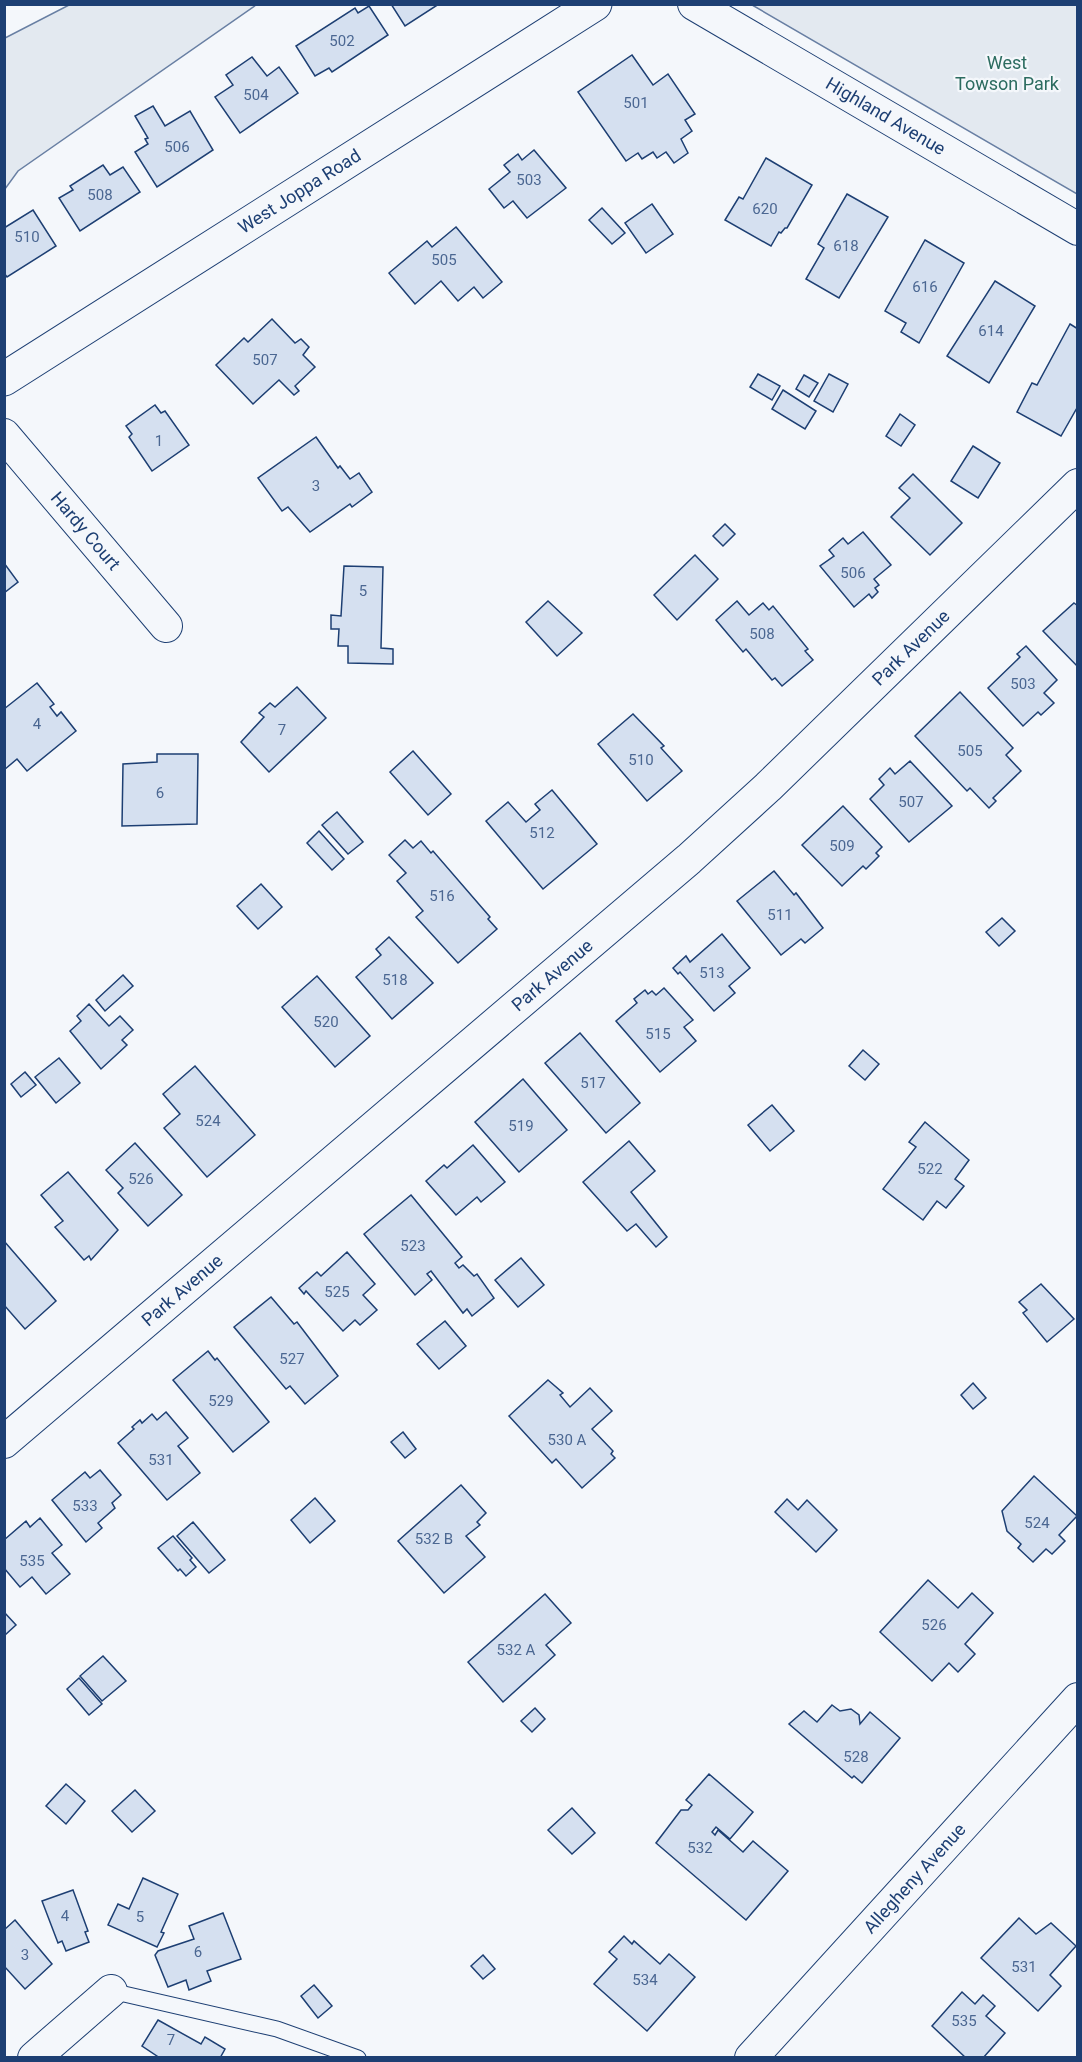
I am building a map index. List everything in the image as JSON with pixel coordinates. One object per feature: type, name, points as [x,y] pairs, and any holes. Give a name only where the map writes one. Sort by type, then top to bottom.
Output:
[{"type":"street","name":"West Joppa Road","points":[[4,379],[595,4]]},
{"type":"street","name":"Highland Avenue","points":[[694,4],[1077,230]]},
{"type":"street","name":"Hardy Court","points":[[4,435],[166,626]]},
{"type":"street","name":"Park Avenue","points":[[4,1442],[689,859],[1072,499]]},
{"type":"street","name":"Allegheny Avenue","points":[[751,2058],[1077,1699]]},
{"type":"street","points":[[34,2058],[111,1991]]},
{"type":"lane","points":[[111,1991],[277,2029],[358,2058]]},
{"type":"green space","points":[[69,5],[256,5],[18,171],[5,189],[5,38]]},
{"type":"green space","name":"West Towson Park","points":[[752,5],[1077,5],[1077,194]]},
{"type":"building","points":[[391,4],[439,4],[405,26]]},
{"type":"building","points":[[369,6],[388,35],[332,72],[329,68],[315,76],[296,46],[355,8],[358,13]]},
{"type":"building","points":[[632,55],[653,85],[668,74],[695,114],[685,120],[692,131],[681,139],[688,153],[674,163],[666,152],[657,158],[653,152],[642,159],[638,153],[626,161],[578,92]]},
{"type":"building","points":[[252,57],[267,76],[279,67],[298,93],[240,133],[215,97],[233,85],[226,75]]},
{"type":"building","points":[[153,106],[165,126],[190,111],[213,150],[157,187],[135,152],[148,144],[145,139],[148,138],[135,116]]},
{"type":"building","points":[[534,150],[566,188],[527,218],[513,201],[504,208],[489,189],[510,172],[504,165],[518,154],[522,160]]},
{"type":"building","points":[[766,158],[812,185],[787,228],[779,232],[771,246],[725,220],[739,197],[743,199]]},
{"type":"building","points":[[103,165],[110,175],[123,167],[140,192],[80,231],[59,198],[73,190],[70,186]]},
{"type":"building","points":[[847,194],[888,217],[839,298],[806,279],[824,248],[818,244]]},
{"type":"building","points":[[652,204],[673,234],[646,253],[625,223]]},
{"type":"building","points":[[602,208],[625,233],[612,244],[589,220]]},
{"type":"building","points":[[33,210],[56,246],[7,277],[4,273],[4,228]]},
{"type":"building","points":[[456,227],[502,282],[483,298],[474,287],[458,301],[441,281],[415,304],[389,273],[427,241],[432,247]]},
{"type":"building","points":[[925,240],[964,263],[919,343],[901,332],[906,323],[885,311]]},
{"type":"building","points":[[995,281],[1035,306],[989,383],[947,356]]},
{"type":"building","points":[[272,319],[295,343],[301,339],[309,347],[303,355],[315,367],[295,386],[299,391],[294,395],[279,380],[253,404],[216,365],[244,338],[248,342]]},
{"type":"building","points":[[1070,324],[1078,329],[1078,406],[1061,436],[1017,412],[1032,383],[1037,385]]},
{"type":"building","points":[[758,374],[780,386],[772,400],[750,387]]},
{"type":"building","points":[[829,374],[848,384],[833,412],[814,401]]},
{"type":"building","points":[[804,375],[818,383],[809,397],[796,389]]},
{"type":"building","points":[[783,390],[816,411],[805,429],[772,409]]},
{"type":"building","points":[[155,405],[161,413],[165,411],[189,445],[152,471],[129,437],[132,434],[126,426]]},
{"type":"building","points":[[900,414],[915,425],[901,446],[886,436]]},
{"type":"building","points":[[316,437],[338,468],[340,466],[350,479],[359,473],[372,492],[352,507],[350,504],[310,532],[288,507],[282,511],[258,478]]},
{"type":"building","points":[[973,446],[1000,463],[978,498],[951,481]]},
{"type":"building","points":[[913,474],[962,523],[930,555],[891,517],[910,498],[899,488]]},
{"type":"building","points":[[725,524],[735,534],[723,546],[713,536]]},
{"type":"building","points":[[863,532],[891,565],[874,579],[879,585],[875,588],[878,592],[872,598],[869,594],[854,607],[820,566],[834,556],[829,550],[843,538],[848,544]]},
{"type":"building","points":[[695,555],[718,579],[677,620],[654,595]]},
{"type":"building","points":[[4,563],[18,582],[4,593]]},
{"type":"building","points":[[344,566],[383,567],[381,648],[393,649],[393,664],[348,663],[348,646],[338,646],[339,629],[331,629],[331,615],[341,616]]},
{"type":"building","points":[[548,601],[582,633],[557,656],[526,622]]},
{"type":"building","points":[[737,601],[749,615],[763,603],[769,610],[773,606],[808,649],[805,651],[813,660],[782,686],[775,678],[772,680],[746,649],[743,652],[716,620]]},
{"type":"building","points":[[1074,603],[1078,606],[1078,667],[1043,631]]},
{"type":"building","points":[[1026,646],[1057,680],[1044,693],[1054,703],[1041,715],[1038,712],[1023,726],[988,688],[1020,657],[1017,654]]},
{"type":"building","points":[[37,683],[54,704],[50,707],[57,716],[61,712],[76,731],[27,771],[17,759],[4,770],[4,709]]},
{"type":"building","points":[[297,687],[326,718],[269,772],[241,742],[264,717],[259,713],[270,703],[275,707]]},
{"type":"building","points":[[960,692],[1013,748],[1006,755],[1021,771],[993,798],[996,801],[989,808],[970,788],[967,791],[915,736]]},
{"type":"building","points":[[633,714],[664,746],[661,748],[682,771],[647,801],[598,744]]},
{"type":"building","points":[[413,751],[451,794],[428,815],[390,772]]},
{"type":"building","points":[[157,754],[198,754],[197,824],[122,826],[123,764],[157,762]]},
{"type":"building","points":[[910,761],[952,806],[909,842],[870,799],[884,785],[879,779],[890,768],[895,774]]},
{"type":"building","points":[[552,790],[597,844],[543,889],[486,821],[508,802],[526,822],[540,810],[535,804]]},
{"type":"building","points":[[843,806],[882,847],[876,853],[879,856],[866,869],[863,866],[842,886],[802,845]]},
{"type":"building","points":[[337,812],[363,842],[348,854],[322,825]]},
{"type":"building","points":[[319,831],[344,859],[332,870],[307,843]]},
{"type":"building","points":[[405,840],[413,848],[421,841],[431,853],[433,851],[490,917],[488,919],[497,929],[458,963],[416,917],[423,911],[397,881],[406,873],[389,855]]},
{"type":"building","points":[[774,871],[794,895],[796,893],[823,928],[805,943],[801,939],[781,955],[737,901]]},
{"type":"building","points":[[261,884],[282,907],[258,929],[237,906]]},
{"type":"building","points":[[1002,918],[1015,931],[999,946],[986,932]]},
{"type":"building","points":[[722,934],[750,968],[729,986],[735,993],[714,1011],[680,972],[678,974],[673,968],[686,956],[690,962]]},
{"type":"building","points":[[389,937],[433,983],[392,1019],[356,977],[381,955],[376,949]]},
{"type":"building","points":[[123,975],[133,986],[105,1011],[96,1000]]},
{"type":"building","points":[[317,976],[370,1036],[335,1067],[282,1007]]},
{"type":"building","points":[[664,988],[693,1020],[684,1027],[696,1041],[660,1072],[616,1021],[637,1003],[634,999],[645,990],[648,994],[652,991],[656,995]]},
{"type":"building","points":[[89,1004],[109,1026],[120,1016],[133,1030],[122,1040],[127,1045],[101,1069],[70,1031],[81,1021],[77,1016]]},
{"type":"building","points":[[580,1033],[640,1103],[606,1133],[545,1063]]},
{"type":"building","points":[[863,1050],[879,1064],[865,1080],[849,1066]]},
{"type":"building","points":[[59,1058],[80,1083],[56,1103],[35,1077]]},
{"type":"building","points":[[195,1066],[255,1135],[207,1177],[164,1128],[180,1114],[163,1094]]},
{"type":"building","points":[[25,1072],[36,1085],[21,1097],[11,1084]]},
{"type":"building","points":[[523,1079],[567,1130],[519,1172],[475,1122]]},
{"type":"building","points":[[772,1105],[794,1131],[770,1151],[748,1125]]},
{"type":"building","points":[[925,1122],[969,1160],[955,1179],[964,1186],[946,1208],[937,1201],[923,1220],[883,1189],[916,1147],[909,1142]]},
{"type":"building","points":[[629,1141],[655,1171],[631,1192],[667,1237],[656,1247],[636,1224],[627,1231],[583,1182]]},
{"type":"building","points":[[135,1143],[182,1195],[148,1226],[118,1193],[123,1188],[106,1170]]},
{"type":"building","points":[[473,1145],[505,1182],[481,1202],[477,1197],[456,1215],[426,1181],[444,1165],[447,1168]]},
{"type":"building","points":[[68,1172],[118,1230],[91,1260],[89,1256],[84,1260],[55,1227],[63,1221],[41,1195]]},
{"type":"building","points":[[411,1195],[462,1257],[455,1263],[459,1268],[463,1265],[474,1276],[477,1274],[494,1298],[472,1316],[467,1309],[463,1313],[431,1271],[427,1274],[432,1280],[415,1295],[364,1234]]},
{"type":"building","points":[[4,1241],[56,1301],[25,1329],[4,1305]]},
{"type":"building","points":[[347,1252],[375,1284],[363,1295],[377,1310],[360,1325],[355,1320],[343,1331],[306,1291],[304,1294],[299,1288],[317,1272],[321,1276]]},
{"type":"building","points":[[521,1258],[544,1285],[518,1307],[495,1280]]},
{"type":"building","points":[[1041,1284],[1074,1319],[1047,1342],[1023,1313],[1027,1310],[1019,1302]]},
{"type":"building","points":[[271,1297],[294,1324],[297,1322],[338,1376],[305,1404],[290,1386],[286,1389],[234,1327]]},
{"type":"building","points":[[445,1321],[466,1346],[439,1369],[417,1344]]},
{"type":"building","points":[[208,1351],[215,1360],[217,1358],[269,1422],[233,1452],[173,1380]]},
{"type":"building","points":[[548,1380],[563,1393],[560,1395],[570,1407],[590,1388],[612,1411],[592,1429],[613,1451],[611,1454],[615,1458],[582,1488],[556,1459],[552,1463],[509,1416]]},
{"type":"building","points":[[973,1383],[986,1398],[973,1409],[961,1395]]},
{"type":"building","points":[[166,1412],[188,1438],[178,1446],[200,1473],[167,1500],[118,1443],[134,1429],[132,1427],[140,1420],[142,1423],[152,1414],[157,1420]]},
{"type":"building","points":[[403,1432],[416,1449],[405,1458],[391,1442]]},
{"type":"building","points":[[100,1470],[121,1495],[112,1503],[115,1508],[98,1523],[102,1528],[86,1542],[52,1500],[85,1472],[90,1478]]},
{"type":"building","points":[[1034,1476],[1077,1516],[1059,1535],[1065,1541],[1052,1554],[1046,1549],[1033,1562],[1018,1548],[1021,1544],[1007,1531],[1002,1511]]},
{"type":"building","points":[[461,1485],[486,1513],[477,1522],[480,1525],[466,1536],[485,1557],[444,1593],[398,1541]]},
{"type":"building","points":[[315,1498],[335,1521],[310,1543],[291,1520]]},
{"type":"building","points":[[787,1499],[798,1510],[807,1500],[837,1530],[816,1552],[775,1512]]},
{"type":"building","points":[[40,1518],[62,1545],[52,1553],[70,1574],[46,1594],[32,1577],[20,1587],[4,1568],[4,1540],[26,1521],[30,1527]]},
{"type":"building","points":[[193,1522],[225,1560],[209,1573],[177,1536]]},
{"type":"building","points":[[173,1536],[192,1558],[190,1560],[196,1567],[186,1576],[180,1569],[178,1571],[158,1548]]},
{"type":"building","points":[[928,1580],[958,1608],[972,1593],[993,1613],[965,1644],[975,1654],[958,1672],[949,1663],[932,1681],[880,1632]]},
{"type":"building","points":[[545,1594],[571,1623],[546,1645],[555,1655],[503,1702],[468,1662]]},
{"type":"building","points":[[4,1612],[16,1625],[5,1635],[4,1635]]},
{"type":"building","points":[[103,1656],[126,1681],[102,1701],[80,1676]]},
{"type":"building","points":[[79,1678],[102,1704],[89,1715],[67,1689]]},
{"type":"building","points":[[832,1705],[840,1711],[851,1709],[859,1715],[860,1724],[870,1712],[900,1738],[862,1783],[854,1776],[852,1778],[789,1724],[804,1711],[817,1722]]},
{"type":"building","points":[[535,1708],[545,1719],[532,1732],[521,1721]]},
{"type":"building","points":[[709,1774],[753,1812],[730,1839],[716,1827],[712,1832],[715,1835],[718,1830],[743,1852],[753,1841],[788,1871],[746,1920],[656,1843],[681,1810],[688,1810],[692,1805],[686,1800]]},
{"type":"building","points":[[66,1784],[85,1801],[66,1824],[46,1806]]},
{"type":"building","points":[[135,1790],[155,1811],[132,1832],[112,1811]]},
{"type":"building","points":[[572,1808],[595,1833],[572,1854],[548,1830]]},
{"type":"building","points":[[143,1878],[178,1894],[161,1932],[164,1933],[157,1947],[108,1925],[118,1904],[129,1909]]},
{"type":"building","points":[[73,1890],[88,1931],[85,1932],[89,1942],[66,1951],[62,1941],[58,1943],[42,1901]]},
{"type":"building","points":[[223,1913],[241,1959],[207,1971],[211,1981],[189,1990],[186,1980],[168,1987],[155,1955],[158,1951],[194,1939],[189,1926]]},
{"type":"building","points":[[1019,1918],[1036,1934],[1051,1923],[1076,1946],[1050,1975],[1061,1986],[1038,2011],[981,1958]]},
{"type":"building","points":[[15,1920],[52,1964],[25,1989],[4,1966],[4,1930]]},
{"type":"building","points":[[624,1936],[632,1944],[634,1941],[660,1964],[669,1954],[695,1977],[647,2031],[594,1984],[617,1959],[609,1952]]},
{"type":"building","points":[[483,1955],[495,1969],[483,1979],[471,1966]]},
{"type":"building","points":[[314,1985],[332,2006],[318,2018],[301,1996]]},
{"type":"building","points":[[962,1992],[975,2004],[983,1995],[995,2006],[986,2016],[1005,2033],[983,2058],[966,2058],[932,2026]]},
{"type":"building","points":[[158,2020],[201,2044],[205,2037],[225,2049],[220,2058],[160,2058],[142,2046]]}]
